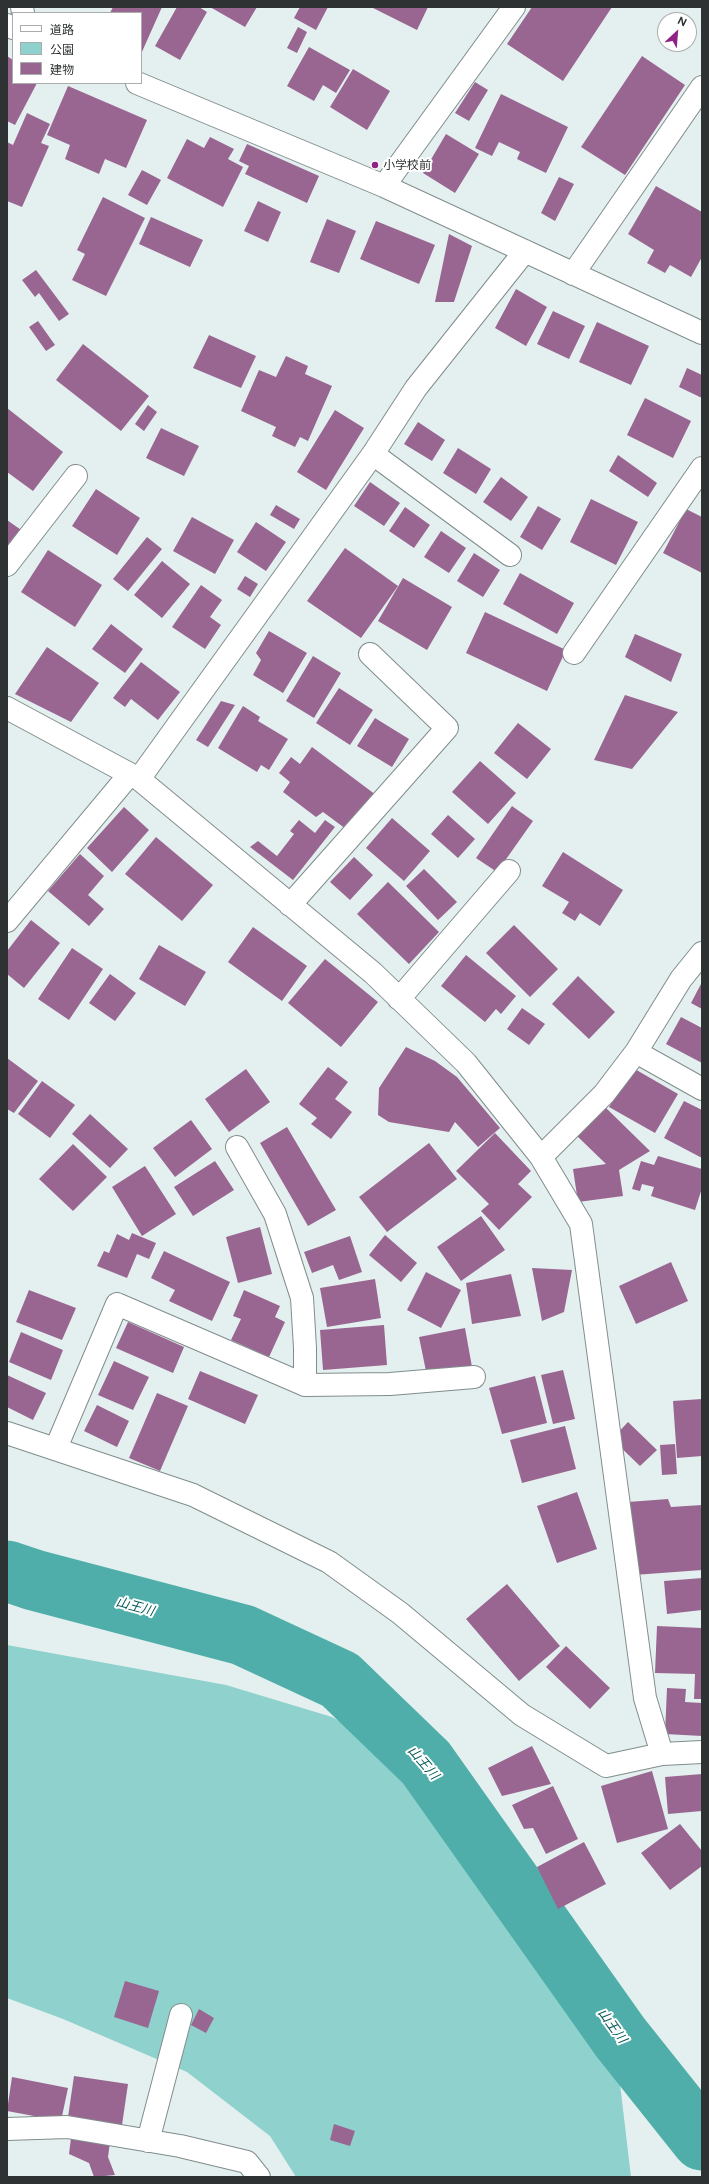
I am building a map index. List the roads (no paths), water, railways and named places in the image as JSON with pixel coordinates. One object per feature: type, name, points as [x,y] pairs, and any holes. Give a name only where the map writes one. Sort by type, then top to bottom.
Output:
[{"type":"street","points":[[384,186],[514,7]]},
{"type":"street","points":[[139,84],[384,186],[702,333]]},
{"type":"street","points":[[574,274],[702,87]]},
{"type":"street","points":[[7,921],[134,777],[373,454],[416,388],[525,251]]},
{"type":"street","points":[[373,454],[510,555]]},
{"type":"street","points":[[574,653],[702,468]]},
{"type":"street","points":[[7,565],[76,476]]},
{"type":"street","points":[[290,904],[447,728],[370,654]]},
{"type":"street","points":[[7,708],[134,777],[290,904],[372,973],[466,1063],[541,1156],[581,1224],[646,1698],[662,1754]]},
{"type":"street","points":[[399,998],[509,871]]},
{"type":"street","points":[[541,1156],[604,1094],[636,1052],[681,979],[702,953]]},
{"type":"street","points":[[636,1052],[702,1089]]},
{"type":"street","points":[[237,1147],[275,1214],[302,1298],[305,1348],[305,1385]]},
{"type":"street","points":[[56,1448],[117,1304],[305,1385],[390,1384],[474,1377]]},
{"type":"street","points":[[7,1433],[56,1448],[193,1495],[329,1562],[400,1613],[522,1715],[606,1766],[662,1754],[702,1752]]},
{"type":"street","points":[[148,2141],[181,2014]]},
{"type":"street","points":[[7,2129],[67,2127],[148,2141],[247,2162],[259,2177]]},
{"type":"waterway","name":"山王川","points":[[7,1571],[34,1580],[243,1635],[340,1680],[426,1763],[620,2037],[702,2140]]},
{"type":"place","name":"小学校前","points":[[375,165]]}]
